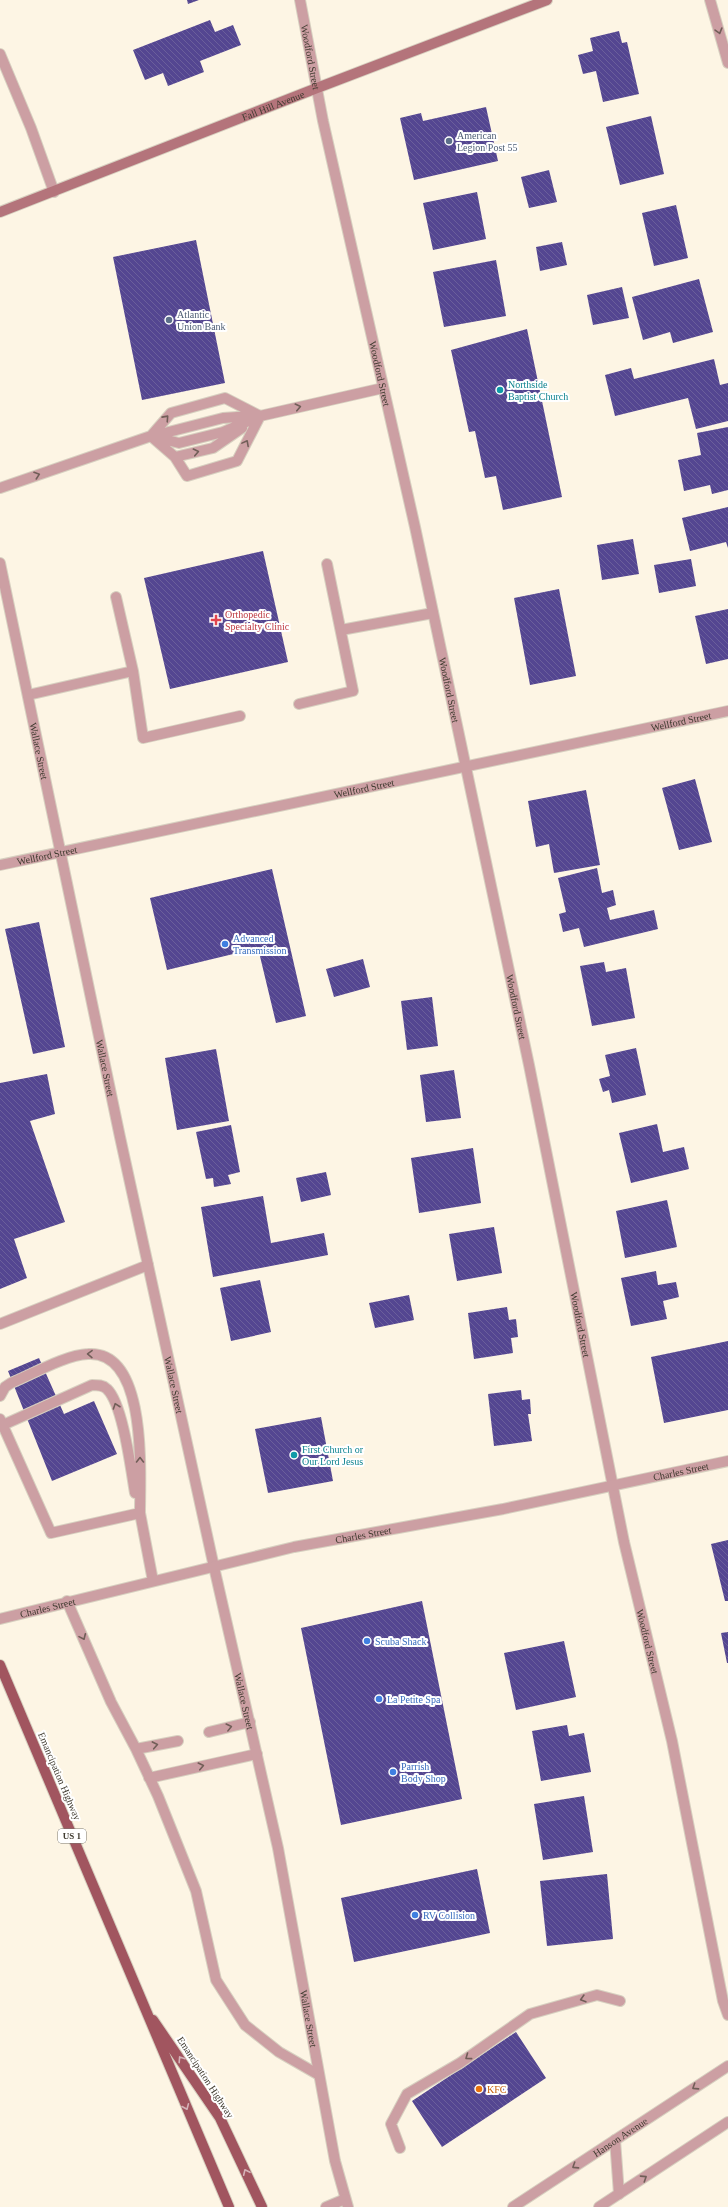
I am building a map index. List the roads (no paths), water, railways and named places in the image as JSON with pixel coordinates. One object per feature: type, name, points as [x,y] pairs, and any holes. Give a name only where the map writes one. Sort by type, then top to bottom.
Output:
[{"type":"main road","name":"Fall Hill Avenue","points":[[0,212],[547,0]]},
{"type":"main road","name":"Emancipation Highway","points":[[0,1665],[143,2007],[229,2207]]},
{"type":"main road","name":"Emancipation Highway","points":[[143,2007],[176,2051],[220,2118],[262,2207]]},
{"type":"street","name":"Woodford Street","points":[[300,0],[317,88],[433,613],[529,1065],[624,1542],[672,1741],[722,1994],[728,2015]]},
{"type":"street","points":[[710,0],[728,63]]},
{"type":"street","points":[[0,54],[31,128],[54,192]]},
{"type":"street","points":[[0,488],[151,436],[223,418],[260,416],[383,388]]},
{"type":"street","points":[[151,436],[171,413],[224,398],[260,416]]},
{"type":"street","points":[[174,456],[213,448],[260,416]]},
{"type":"street","points":[[151,436],[174,456],[187,476],[237,461],[260,416]]},
{"type":"street","name":"Wallace Street","points":[[0,563],[148,1266],[214,1567],[278,1848],[335,2161],[346,2203]]},
{"type":"street","points":[[299,704],[353,690],[327,564]]},
{"type":"street","points":[[116,597],[133,671],[143,738],[240,716]]},
{"type":"street","points":[[341,630],[433,613]]},
{"type":"street","points":[[28,695],[133,671]]},
{"type":"street","name":"Wellford Street","points":[[0,865],[465,768],[728,711]]},
{"type":"street","points":[[0,1324],[148,1266]]},
{"type":"street","points":[[0,1396],[5,1387],[11,1383],[80,1355],[98,1355],[115,1362],[128,1382],[140,1442],[140,1513]]},
{"type":"street","points":[[140,1513],[51,1533],[1,1422],[92,1385],[104,1387],[111,1394],[118,1408],[140,1513],[153,1581]]},
{"type":"street","name":"Charles Street","points":[[0,1619],[67,1601],[294,1547],[502,1509],[728,1461]]},
{"type":"street","points":[[67,1601],[111,1702],[136,1749],[149,1778],[196,1891],[216,1980],[245,2025],[280,2052],[319,2075]]},
{"type":"street","points":[[209,1732],[250,1722]]},
{"type":"street","points":[[136,1749],[178,1741]]},
{"type":"street","points":[[149,1778],[257,1754]]},
{"type":"street","points":[[400,2148],[391,2124],[407,2094],[460,2063],[530,2014],[597,1995],[620,2001]]},
{"type":"street","name":"Hanson Avenue","points":[[513,2207],[728,2066]]},
{"type":"street","points":[[599,2207],[728,2122]]},
{"type":"street","points":[[615,2140],[619,2194]]},
{"type":"street","points":[[326,2207],[346,2203]]},
{"type":"place","name":"American Legion Post 55","points":[[449,141]]},
{"type":"place","name":"Atlantic Union Bank","points":[[169,320]]},
{"type":"place","name":"Northside Baptist Church","points":[[500,390]]},
{"type":"place","name":"Orthopedic Specialty Clinic","points":[[216,620]]},
{"type":"place","name":"Advanced Transmission","points":[[225,944]]},
{"type":"place","name":"First Church or Our Lord Jesus","points":[[294,1455]]},
{"type":"place","name":"Scuba Shack","points":[[367,1641]]},
{"type":"place","name":"La Petite Spa","points":[[379,1699]]},
{"type":"place","name":"Parrish Body Shop","points":[[393,1772]]},
{"type":"place","name":"RV Collision","points":[[415,1915]]},
{"type":"place","name":"KFC","points":[[479,2089]]}]
